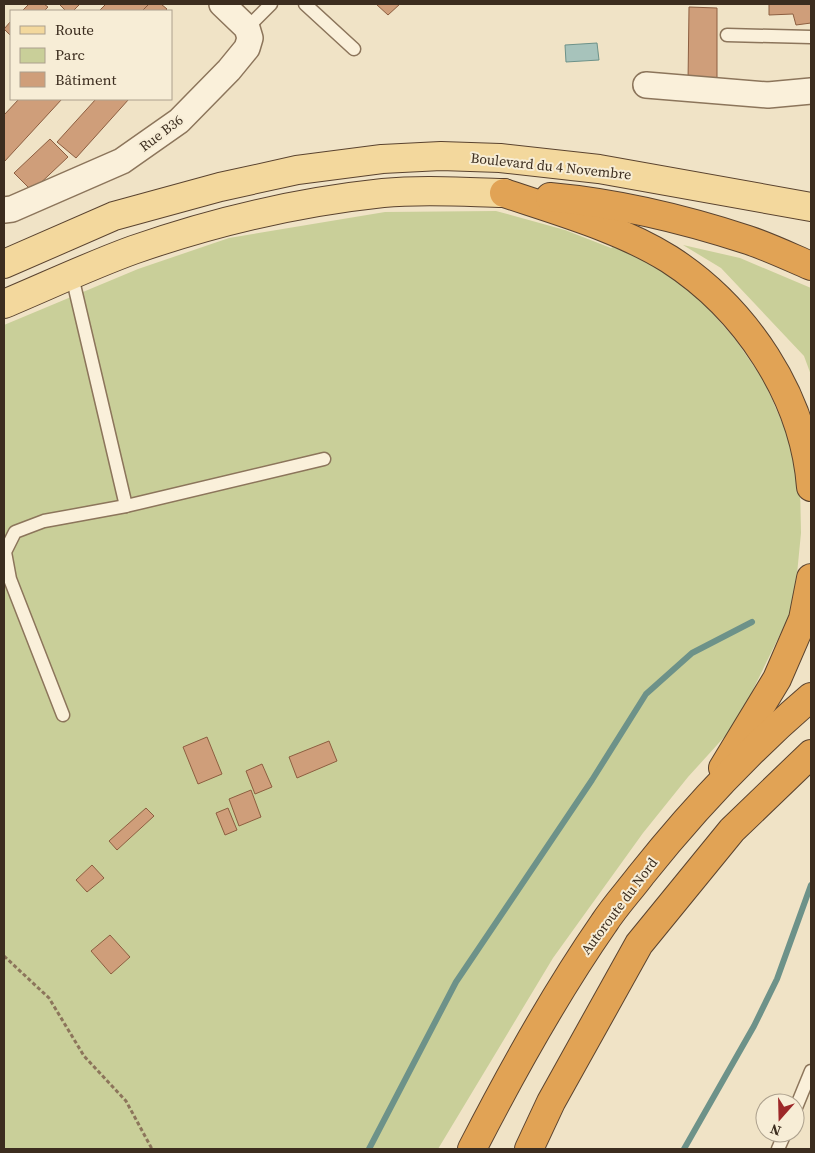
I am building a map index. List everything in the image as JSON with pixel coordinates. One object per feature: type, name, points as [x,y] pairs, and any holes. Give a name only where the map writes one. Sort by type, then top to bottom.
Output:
[{"type":"highway","points":[[504,193],[594,201],[676,220],[748,240],[811,266]]},
{"type":"highway","points":[[504,193],[575,216],[620,234],[668,258],[700,280],[728,308],[755,341],[782,384],[802,432],[811,487]]},
{"type":"highway","points":[[708,795],[740,738],[777,679],[803,619],[811,578]]},
{"type":"highway","name":"Autoroute du Nord","points":[[472,1149],[510,1075],[558,992],[594,937],[651,863],[708,795],[811,697]]},
{"type":"highway","points":[[530,1149],[551,1102],[639,944],[732,830],[811,754]]},
{"type":"main road","name":"Boulevard du 4 Novembre","points":[[4,264],[114,216],[143,208],[220,187],[297,170],[382,160],[441,156],[500,158],[599,170],[811,206]]},
{"type":"main road","points":[[4,304],[133,250],[228,222],[304,204],[385,193],[504,193]]},
{"type":"street","points":[[222,4],[247,28]]},
{"type":"street","name":"Rue B36","points":[[4,210],[12,209],[122,161],[179,121],[229,70],[247,48],[250,38],[247,28]]},
{"type":"street","points":[[646,86],[768,95],[811,91]]},
{"type":"lane","points":[[247,28],[271,4]]},
{"type":"lane","points":[[305,4],[354,49]]},
{"type":"lane","points":[[727,35],[811,38]]},
{"type":"lane","points":[[72,276],[126,506]]},
{"type":"lane","points":[[63,715],[10,579],[5,552],[15,532],[44,521],[126,506],[324,459]]},
{"type":"lane","points":[[802,1093],[811,1071]]},
{"type":"path","points":[[4,956],[50,998],[84,1056],[126,1101],[152,1149]]},
{"type":"green space","points":[[496,211],[565,230],[611,248],[618,244],[665,272],[699,298],[735,339],[764,381],[788,436],[800,485],[801,533],[797,574],[789,616],[746,704],[727,734],[688,777],[643,833],[553,958],[438,1149],[4,1149],[4,325],[138,269],[229,238],[385,212]]},
{"type":"green space","points":[[683,245],[740,258],[811,288],[811,375],[804,356],[721,268]]},
{"type":"water","points":[[597,43],[599,60],[566,62],[565,45]]},
{"type":"building","points":[[29,4],[44,4],[48,7],[45,10],[23,10]]},
{"type":"building","points":[[59,4],[80,4],[74,10],[65,10]]},
{"type":"building","points":[[106,4],[149,4],[143,10],[100,10]]},
{"type":"building","points":[[149,4],[161,4],[167,9],[166,10],[143,10]]},
{"type":"building","points":[[376,4],[400,4],[388,15]]},
{"type":"building","points":[[769,4],[811,4],[811,23],[796,25],[793,14],[769,15]]},
{"type":"building","points":[[689,7],[717,8],[717,80],[688,82]]},
{"type":"building","points":[[10,22],[10,35],[4,29]]},
{"type":"building","points":[[18,100],[61,100],[4,162],[4,115]]},
{"type":"building","points":[[95,100],[128,100],[76,158],[57,142]]},
{"type":"building","points":[[50,139],[68,157],[32,191],[14,173]]},
{"type":"building","points":[[207,737],[222,774],[198,784],[183,747]]},
{"type":"building","points":[[329,741],[337,761],[297,778],[289,757]]},
{"type":"building","points":[[262,764],[272,787],[255,794],[246,771]]},
{"type":"building","points":[[251,790],[261,817],[239,826],[229,799]]},
{"type":"building","points":[[146,808],[154,816],[117,850],[109,841]]},
{"type":"building","points":[[228,808],[237,830],[225,835],[216,813]]},
{"type":"building","points":[[92,865],[104,878],[87,892],[76,880]]},
{"type":"building","points":[[110,935],[130,957],[111,974],[91,951]]},
{"type":"waterway","points":[[369,1149],[456,982],[592,780],[646,694],[692,653],[752,622]]},
{"type":"waterway","points":[[684,1149],[754,1026],[777,979],[811,885]]}]
